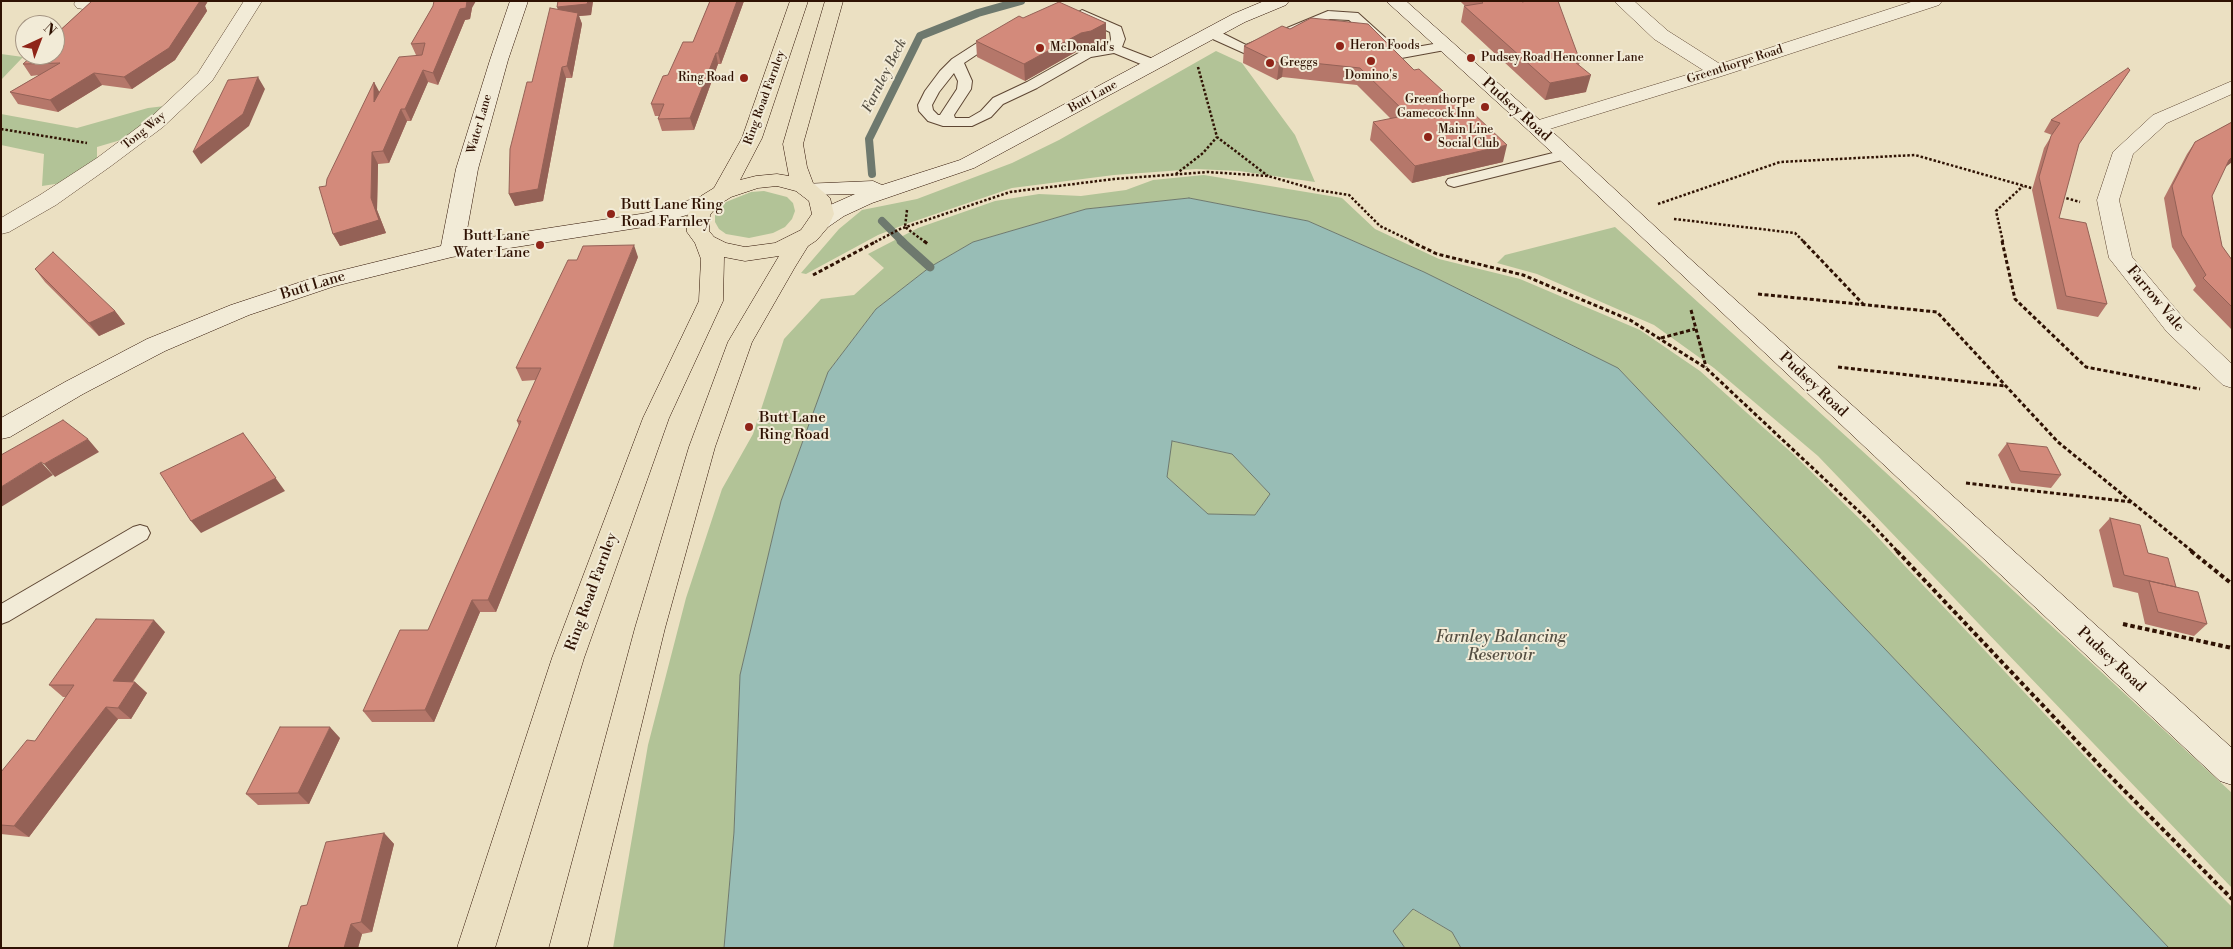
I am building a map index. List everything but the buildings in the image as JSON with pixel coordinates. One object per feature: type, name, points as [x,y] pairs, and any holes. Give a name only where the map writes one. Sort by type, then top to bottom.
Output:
[{"type":"highway","name":"Ring Road Farnley","points":[[476,948],[568,658],[656,418],[710,301],[713,259],[702,237],[697,221],[699,214],[716,196],[752,138],[799,1]]},
{"type":"highway","points":[[806,188],[796,167],[793,144],[834,1]]},
{"type":"highway","points":[[568,948],[571,928],[650,628],[702,447],[740,342],[810,231],[823,214],[819,198],[806,188],[777,180],[756,182],[716,196]]},
{"type":"highway","points":[[702,237],[719,249],[745,254],[779,249],[810,231]]},
{"type":"street","name":"Tong Way","points":[[1,227],[48,200],[156,123],[205,77],[253,1]]},
{"type":"street","name":"Water Lane","points":[[452,250],[467,169],[499,60],[519,1]]},
{"type":"street","name":"Pudsey Road","points":[[1394,1],[1536,127],[1787,362],[2232,770]]},
{"type":"street","points":[[1623,1],[1661,35],[1718,71]]},
{"type":"street","name":"Greenthorpe Road","points":[[1536,127],[1718,71],[1933,1]]},
{"type":"street","name":"Butt Lane","points":[[810,231],[836,211],[864,198],[967,164],[1191,43],[1273,2]]},
{"type":"street","name":"Farrow Vale","points":[[2232,87],[2160,119],[2124,152],[2108,200],[2121,258],[2176,326],[2232,379]]},
{"type":"street","name":"Butt Lane","points":[[806,188],[849,189],[902,185]]},
{"type":"street","name":"Butt Lane","points":[[1,430],[74,388],[156,345],[240,310],[327,281],[452,250],[650,219],[716,196]]},
{"type":"street","name":"Butt Lane","points":[[650,219],[702,237]]},
{"type":"lane","points":[[1068,11],[1074,11],[1116,30],[1116,44]]},
{"type":"lane","points":[[1211,33],[1246,50],[1328,15],[1352,16],[1396,55],[1445,46]]},
{"type":"lane","points":[[1009,29],[957,62],[932,91],[925,105],[926,111],[933,118],[948,123],[960,124],[980,119],[998,101],[1040,81],[1088,54],[1116,44],[1153,64]]},
{"type":"lane","points":[[948,123],[947,115],[964,89],[966,81],[960,72],[957,62]]},
{"type":"lane","points":[[1454,182],[1565,155]]},
{"type":"lane","points":[[1,616],[140,533]]},
{"type":"path","points":[[1191,43],[1217,137],[1268,176]]},
{"type":"path","points":[[1,129],[122,149]]},
{"type":"path","points":[[1176,174],[1203,153],[1217,137]]},
{"type":"path","points":[[1629,214],[1780,162],[1915,155],[2040,190]]},
{"type":"path","points":[[812,275],[900,229],[1010,192],[1114,179],[1208,172],[1268,176],[1318,190],[1349,195],[1380,226],[1437,254],[1523,276],[1630,320],[1706,368],[1866,518],[2101,767],[2232,899]]},
{"type":"path","points":[[902,185],[908,214],[905,227]]},
{"type":"path","points":[[2023,186],[1996,210],[2015,299],[2086,367],[2202,389]]},
{"type":"path","points":[[2058,196],[2110,210]]},
{"type":"path","points":[[1629,214],[1795,233],[1864,305]]},
{"type":"path","points":[[905,227],[929,245]]},
{"type":"path","points":[[1680,262],[1706,368]]},
{"type":"path","points":[[1708,289],[1936,312],[2058,442],[2232,584]]},
{"type":"path","points":[[1661,338],[1695,329]]},
{"type":"path","points":[[1787,362],[2005,386]]},
{"type":"path","points":[[1913,477],[2131,502]]},
{"type":"path","points":[[2115,622],[2232,648]]},
{"type":"green space","points":[[1216,51],[1242,63],[1295,135],[1315,182],[1239,171],[1196,169],[1114,175],[1012,188],[878,235],[806,274],[801,273],[839,229],[862,210],[917,199],[1012,163],[1059,140]]},
{"type":"green space","points":[[1,54],[15,56],[15,65],[1,80]]},
{"type":"green space","points":[[165,106],[131,137],[97,147],[97,163],[68,182],[42,186],[44,154],[1,145],[1,114],[77,128],[148,108]]},
{"type":"green space","points":[[1204,175],[1342,198],[1375,229],[1439,259],[1520,279],[1640,330],[1700,371],[1793,454],[1869,528],[2128,802],[2232,907],[2232,948],[2169,948],[1618,368],[1424,272],[1308,221],[1189,198],[1086,209],[973,242],[930,267],[876,309],[828,372],[781,501],[740,675],[734,832],[724,948],[613,948],[648,745],[686,598],[722,489],[753,434],[784,339],[821,299],[854,295],[884,268],[868,254],[918,228],[995,201],[1039,194],[1081,196],[1126,190],[1153,180]]},
{"type":"green space","points":[[764,191],[787,197],[793,203],[795,211],[792,219],[785,227],[773,233],[749,238],[726,234],[719,229],[715,222],[715,215],[726,202],[751,192]]},
{"type":"green space","points":[[1615,227],[1870,458],[2232,793],[2232,888],[1818,456],[1714,368],[1654,325],[1537,274],[1497,263],[1505,255]]},
{"type":"green space","points":[[1171,441],[1232,454],[1270,494],[1255,515],[1208,514],[1167,477]]},
{"type":"green space","points":[[1412,909],[1452,932],[1461,948],[1405,948],[1393,931]]},
{"type":"water","name":"Farnley Balancing Reservoir","points":[[1189,198],[1308,221],[1424,272],[1618,368],[2169,948],[1461,948],[1452,932],[1413,909],[1393,931],[1405,948],[724,948],[734,832],[740,675],[781,501],[828,372],[876,309],[930,267],[973,242],[1086,209]],"holes":[[[1172,441],[1232,454],[1270,494],[1255,515],[1208,514],[1167,477]]]},
{"type":"waterway","name":"Farnley Beck","points":[[872,174],[869,139],[920,36],[978,13],[1021,1]]},
{"type":"waterway","name":"Farnley Beck","points":[[882,221],[903,242]]},
{"type":"waterway","name":"Farnley Beck","points":[[901,241],[930,267]]},
{"type":"place","name":"Heron Foods","points":[[1340,46]]},
{"type":"place","name":"McDonald's","points":[[1040,48]]},
{"type":"place","name":"Pudsey Road Henconner Lane","points":[[1471,58]]},
{"type":"place","name":"Domino's","points":[[1371,61]]},
{"type":"place","name":"Greggs","points":[[1270,63]]},
{"type":"place","name":"Ring Road","points":[[744,78]]},
{"type":"place","name":"Greenthorpe Gamecock Inn","points":[[1485,107]]},
{"type":"place","name":"Main Line Social Club","points":[[1428,137]]},
{"type":"place","name":"Butt Lane Ring Road Farnley","points":[[611,214]]},
{"type":"place","name":"Butt Lane Water Lane","points":[[540,245]]},
{"type":"place","name":"Butt Lane Ring Road","points":[[749,427]]}]
